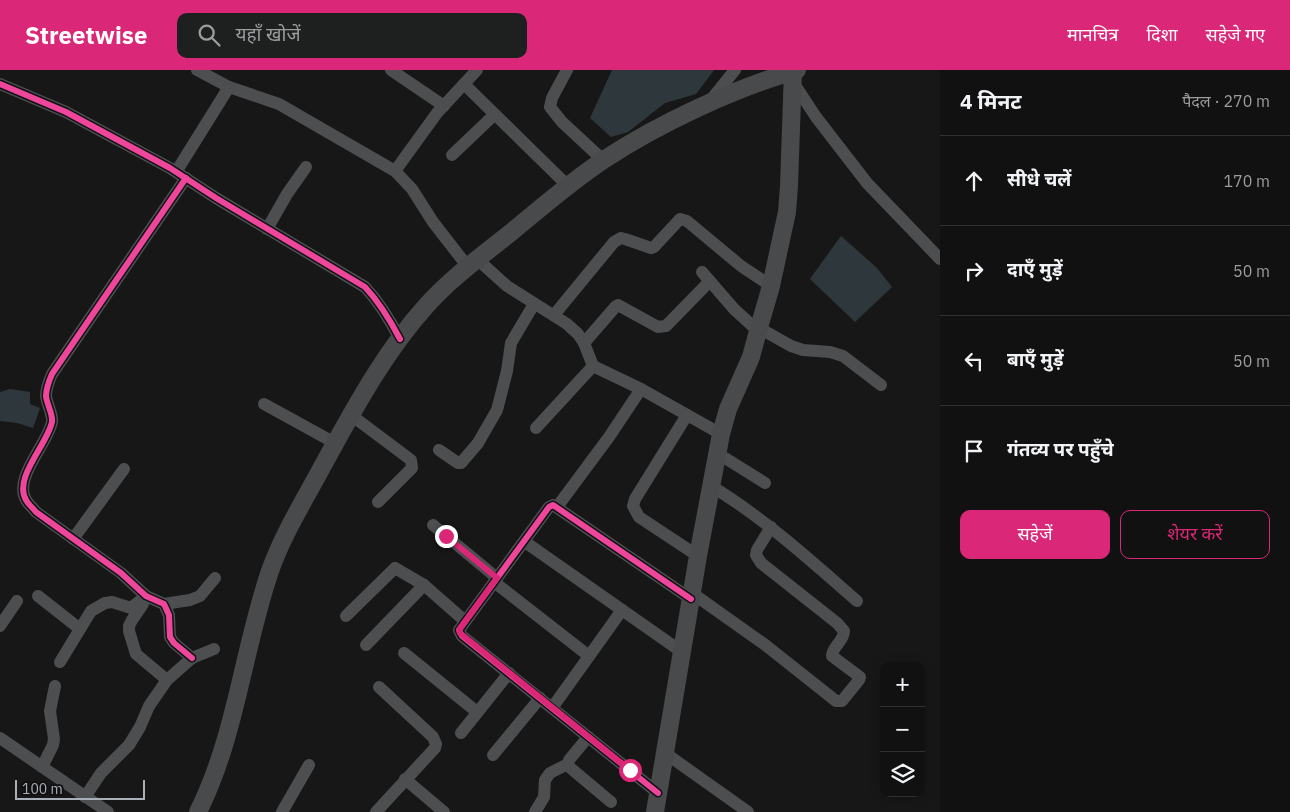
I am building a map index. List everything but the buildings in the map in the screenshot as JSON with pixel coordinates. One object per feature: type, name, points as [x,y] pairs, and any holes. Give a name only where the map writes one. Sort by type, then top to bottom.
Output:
[{"type":"highway","points":[[198,812],[208,793],[227,731],[271,570],[291,525],[335,443],[384,360],[400,339],[431,301],[473,263],[603,160],[639,138],[707,105],[772,78],[794,74],[787,212],[771,286],[751,357],[728,409],[721,434],[698,556],[655,812]]},
{"type":"street","points":[[197,70],[229,87],[279,104],[396,171],[412,189],[433,222],[473,263],[534,304],[554,315],[578,334],[584,343],[593,366],[641,389],[721,434]]},
{"type":"street","points":[[391,70],[444,106]]},
{"type":"street","points":[[396,171],[432,119],[477,70]]},
{"type":"street","points":[[567,70],[552,98],[550,107],[562,122],[603,160]]},
{"type":"street","points":[[707,105],[735,70]]},
{"type":"street","points":[[794,74],[816,117],[867,183],[940,259]]},
{"type":"street","points":[[0,84],[66,112],[181,175],[365,287],[389,318],[400,339]]},
{"type":"street","points":[[464,84],[568,186]]},
{"type":"street","points":[[216,578],[200,596],[181,602],[164,604],[147,597],[121,573],[36,512],[25,500],[23,487],[27,471],[49,431],[52,419],[46,396],[47,385],[52,374],[181,175],[229,87]]},
{"type":"street","points":[[452,155],[494,115]]},
{"type":"street","points":[[267,229],[287,194],[306,167]]},
{"type":"street","points":[[554,315],[614,242],[621,238],[651,248],[654,247],[680,219],[687,221],[742,266],[771,286]]},
{"type":"street","points":[[584,343],[616,306],[658,327],[666,326],[706,277],[734,309],[759,330],[803,350],[830,352],[843,356],[882,385]]},
{"type":"street","points":[[439,450],[461,463],[478,443],[497,410],[507,371],[511,343],[534,304]]},
{"type":"street","points":[[536,428],[593,366]]},
{"type":"street","points":[[558,507],[609,438],[641,389]]},
{"type":"street","points":[[264,404],[335,443]]},
{"type":"street","points":[[351,415],[412,463],[412,468],[378,502]]},
{"type":"street","points":[[687,415],[635,499],[633,506],[639,517],[698,556]]},
{"type":"street","points":[[717,453],[765,482]]},
{"type":"street","points":[[74,538],[124,469]]},
{"type":"street","points":[[711,486],[738,502],[771,527],[857,601]]},
{"type":"street","points":[[658,793],[462,636],[459,630],[553,505],[764,644],[836,701],[842,701],[859,680],[860,676],[832,656],[832,652],[844,635],[844,631],[837,623],[761,563],[756,556],[757,550],[771,527]]},
{"type":"street","points":[[433,526],[589,656]]},
{"type":"street","points":[[525,542],[682,652]]},
{"type":"street","points":[[346,616],[395,568],[424,585],[465,621]]},
{"type":"street","points":[[366,645],[424,585]]},
{"type":"street","points":[[38,596],[80,629]]},
{"type":"street","points":[[60,662],[91,611],[97,606],[112,602],[131,608],[147,597]]},
{"type":"street","points":[[147,597],[132,620],[129,631],[136,654],[167,680]]},
{"type":"street","points":[[0,626],[17,601]]},
{"type":"street","points":[[164,604],[169,615],[170,637],[174,643],[192,658]]},
{"type":"street","points":[[552,708],[622,610]]},
{"type":"street","points":[[85,796],[101,773],[129,745],[140,727],[149,706],[167,680],[192,658],[214,649]]},
{"type":"street","points":[[404,653],[477,712]]},
{"type":"street","points":[[460,733],[509,673]]},
{"type":"street","points":[[42,767],[54,739],[50,711],[55,686]]},
{"type":"street","points":[[376,812],[435,748],[436,741],[379,687]]},
{"type":"street","points":[[493,755],[540,698]]},
{"type":"street","points":[[536,812],[544,797],[543,783],[550,773],[568,764],[588,737]]},
{"type":"street","points":[[0,738],[108,812]]},
{"type":"street","points":[[665,753],[748,812]]},
{"type":"street","points":[[568,764],[572,770],[611,802]]},
{"type":"street","points":[[282,812],[309,765]]},
{"type":"street","points":[[405,779],[444,812]]},
{"type":"shaded area","points":[[612,70],[714,70],[696,94],[665,103],[628,132],[611,137],[590,118]]},
{"type":"shaded area","points":[[841,236],[877,268],[892,287],[855,322],[810,279]]},
{"type":"shaded area","points":[[10,389],[30,392],[30,404],[40,408],[33,428],[17,423],[0,421],[0,392]]},
{"type":"cycle path","points":[[0,84],[66,112],[170,168],[216,198],[365,287],[384,312],[400,339]]},
{"type":"cycle path","points":[[186,178],[52,374],[46,396],[52,422],[27,472],[23,491],[27,502],[36,512],[121,573],[146,596],[164,604],[169,615],[170,637],[174,643],[192,658]]},
{"type":"cycle path","points":[[658,793],[462,636],[459,630],[549,507],[553,505],[691,599]]},
{"type":"route","points":[[446,536],[497,578],[459,630],[462,636],[630,770]]}]
